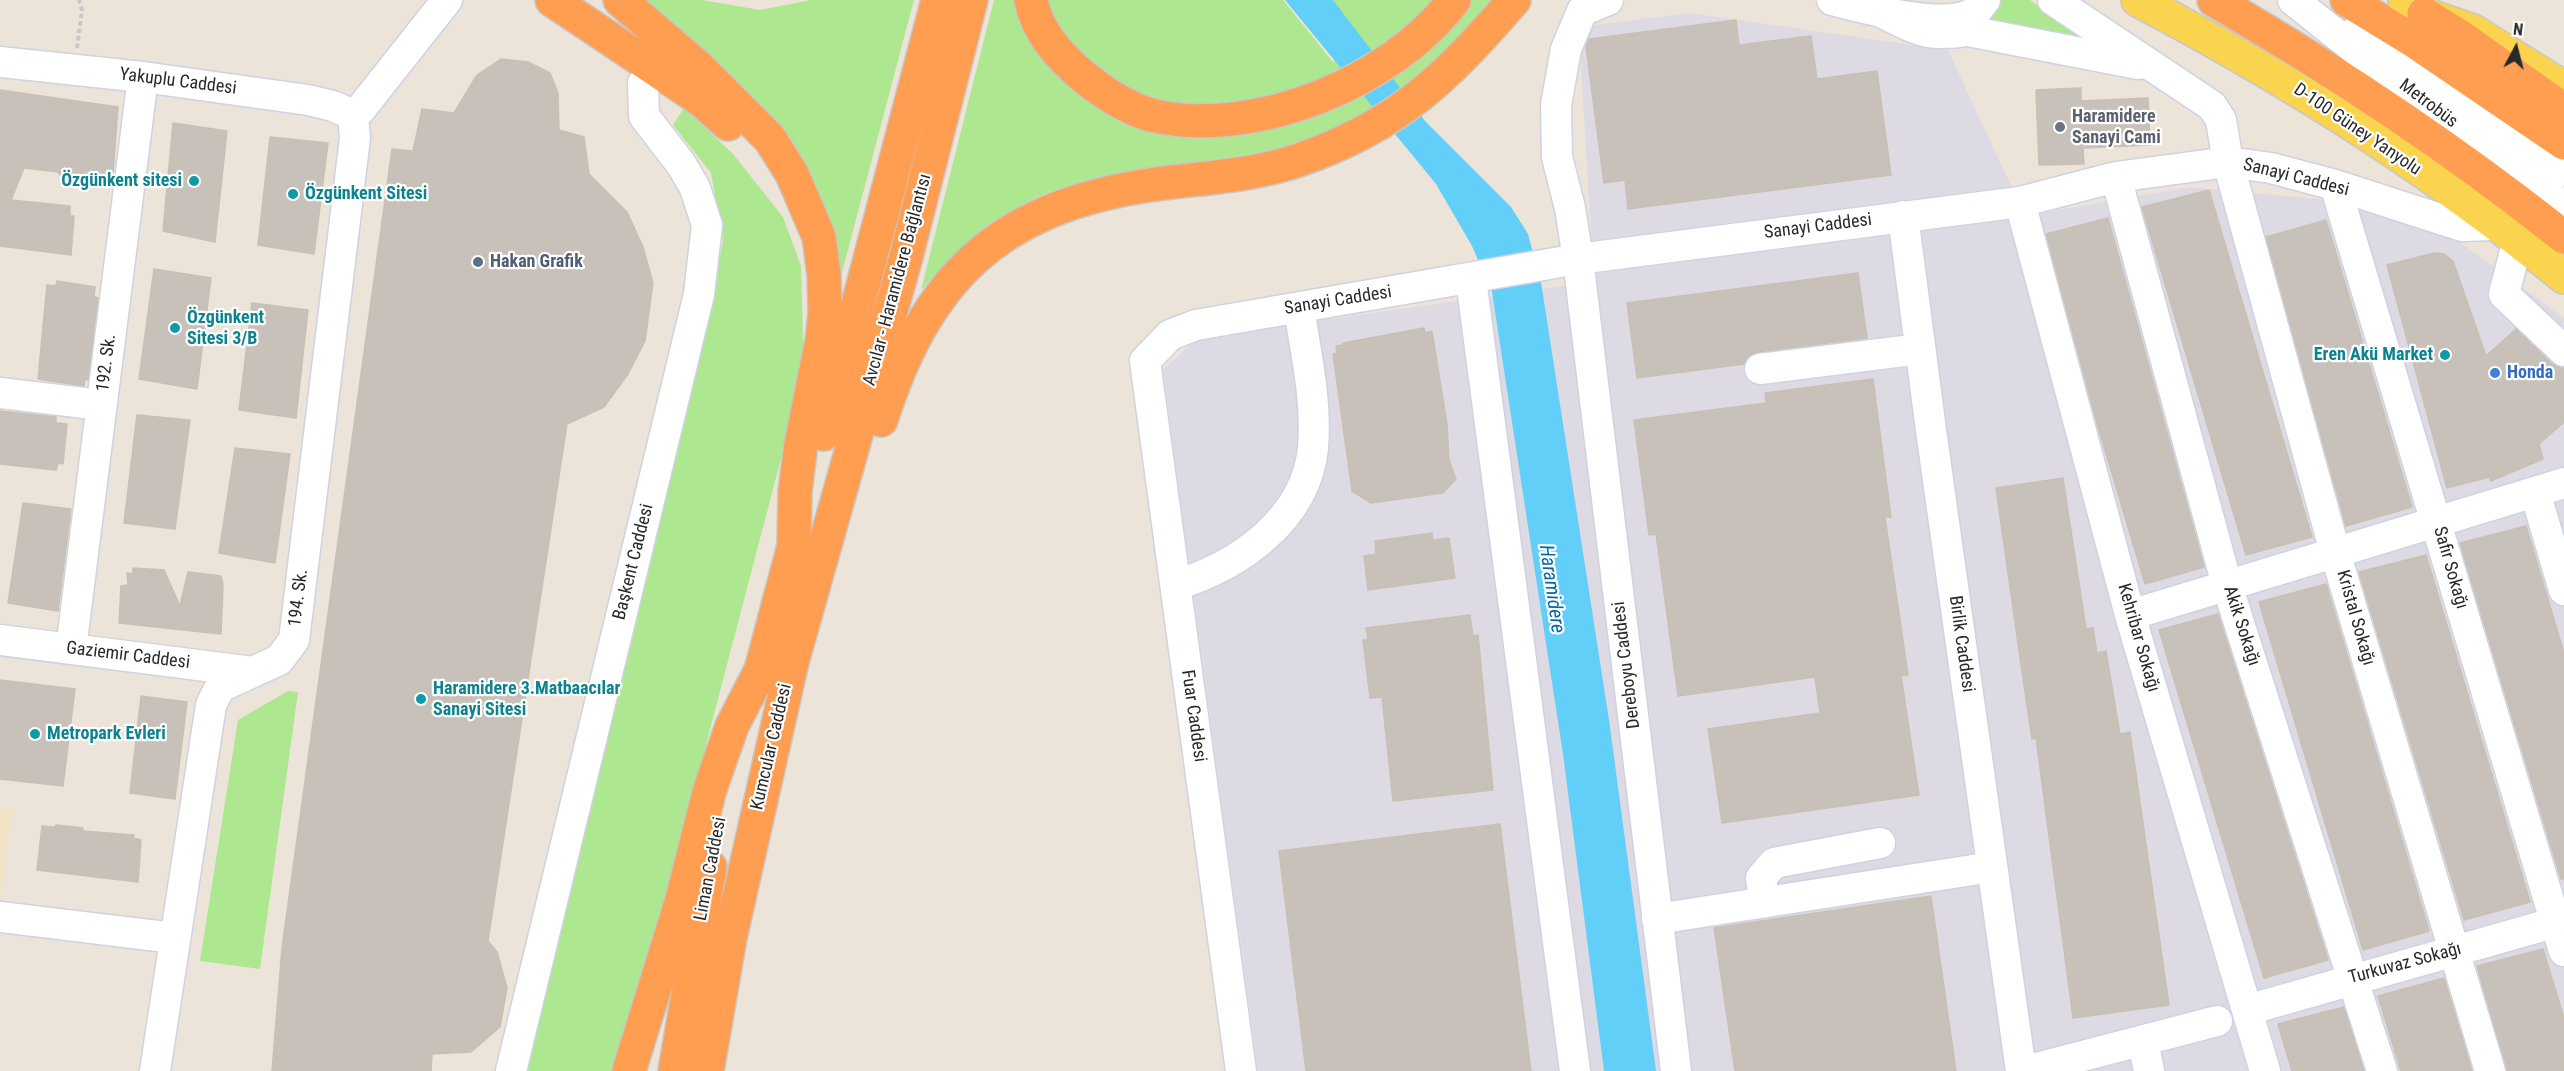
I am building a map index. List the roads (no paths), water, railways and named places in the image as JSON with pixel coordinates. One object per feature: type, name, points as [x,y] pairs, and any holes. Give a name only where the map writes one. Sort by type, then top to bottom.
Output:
[{"type":"highway","points":[[552,0],[700,99],[744,138],[819,237]]},
{"type":"highway","points":[[620,0],[696,65],[770,140],[792,174],[819,237],[824,275],[825,313],[822,340],[798,463],[808,552]]},
{"type":"highway","name":"Avcılar - Haramidere Bağlantısı","points":[[808,552],[875,247],[938,0]]},
{"type":"highway","name":"Avcılar - Haramidere Bağlantısı","points":[[808,552],[906,257],[971,0]]},
{"type":"highway","points":[[1031,0],[1039,26],[1054,48],[1094,86],[1123,103],[1153,115],[1210,121],[1242,118],[1274,111],[1302,103],[1347,84],[1411,44],[1438,22],[1454,0]]},
{"type":"highway","points":[[629,1071],[681,903],[710,789],[732,726],[761,670],[808,552],[852,507],[892,387],[924,317],[944,289],[995,241],[1032,218],[1064,204],[1143,186],[1257,171],[1298,160],[1376,128],[1400,112],[1465,56],[1514,0]]},
{"type":"highway","points":[[2214,0],[2309,56],[2466,161],[2564,237]]},
{"type":"highway","points":[[2347,0],[2417,43],[2564,143]]},
{"type":"highway","points":[[2413,4],[2564,110]]},
{"type":"highway","name":"Kumcular Caddesi","points":[[730,938],[792,662],[808,552]]},
{"type":"highway","name":"Liman Caddesi","points":[[675,1071],[715,842],[761,670]]},
{"type":"highway","points":[[730,938],[738,968],[738,995],[730,1071]]},
{"type":"highway","name":"Liman Caddesi","points":[[707,1071],[730,938]]},
{"type":"main road","name":"D-100 Güney Yanyolu","points":[[2138,0],[2308,95],[2508,232],[2564,277]]},
{"type":"main road","points":[[2413,4],[2473,32],[2564,88]]},
{"type":"street","name":"Dereboyu Caddesi","points":[[1608,0],[1582,11],[1566,49],[1556,105],[1557,157],[1570,208],[1578,259],[1676,1071]]},
{"type":"street","points":[[1832,0],[1883,6],[1940,21],[1975,12],[1985,0]]},
{"type":"street","name":"Kristal Sokağı","points":[[2053,0],[2212,106],[2221,120],[2228,162],[2336,552],[2490,1071]]},
{"type":"street","name":"Metrobüs","points":[[2294,0],[2404,58],[2564,171]]},
{"type":"street","name":"Metrobüs","points":[[2294,0],[2381,70],[2564,206]]},
{"type":"street","points":[[353,115],[360,110],[449,3]]},
{"type":"street","points":[[1883,6],[1916,31],[1939,35],[1968,31],[2150,66]]},
{"type":"street","name":"Yakuplu Caddesi","points":[[0,62],[142,77],[308,100],[353,115]]},
{"type":"street","name":"Başkent Caddesi","points":[[511,1071],[699,294],[707,225],[695,188],[681,164],[644,116],[643,83],[655,69]]},
{"type":"street","name":"192. Sk.","points":[[71,649],[142,77]]},
{"type":"street","name":"194. Sk.","points":[[155,1071],[211,705],[220,687],[255,673],[279,660],[294,640],[355,138],[353,115]]},
{"type":"street","name":"Sanayi Caddesi","points":[[1145,362],[1170,335],[1196,325],[1578,259],[2020,202],[2116,177],[2190,165],[2228,162],[2271,168],[2335,185],[2462,226],[2508,232]]},
{"type":"street","name":"Akik Sokağı","points":[[2116,177],[2227,585],[2382,1071]]},
{"type":"street","name":"Safir Sokağı","points":[[2335,185],[2560,921],[2564,951]]},
{"type":"street","name":"Kehribar Sokağı","points":[[2020,202],[2130,615],[2265,1071]]},
{"type":"street","name":"Birlik Caddesi","points":[[1903,216],[1992,867],[2023,1071]]},
{"type":"street","points":[[2508,232],[2504,294],[2564,351]]},
{"type":"street","points":[[1472,279],[1575,1071]]},
{"type":"street","points":[[1176,585],[1218,570],[1256,546],[1276,526],[1304,483],[1313,450],[1313,398],[1299,308]]},
{"type":"street","points":[[1760,369],[1920,349]]},
{"type":"street","name":"Fuar Caddesi","points":[[1145,362],[1241,1071]]},
{"type":"street","points":[[0,393],[101,405]]},
{"type":"street","points":[[2130,615],[2564,483]]},
{"type":"street","points":[[2535,492],[2564,590]]},
{"type":"street","name":"Gaziemir Caddesi","points":[[0,640],[255,673]]},
{"type":"street","points":[[1764,902],[1761,878],[1774,863],[1880,843]]},
{"type":"street","points":[[1658,919],[1992,867]]},
{"type":"street","points":[[0,917],[174,938]]},
{"type":"street","name":"Turkuvaz Sokağı","points":[[2247,1010],[2560,921]]},
{"type":"street","points":[[2023,1071],[2217,1021]]},
{"type":"street","points":[[2143,1041],[2149,1071]]},
{"type":"water","name":"Haramidere","points":[[1285,0],[1333,0],[1426,122],[1511,207],[1528,234],[1541,282],[1609,720],[1656,1071],[1604,1071],[1563,754],[1492,292],[1472,246],[1436,184]]},
{"type":"place","name":"Haramidere Sanayi Cami","points":[[2060,127]]},
{"type":"place","name":"Özgünkent sitesi","points":[[194,181]]},
{"type":"place","name":"Özgünkent Sitesi","points":[[293,194]]},
{"type":"place","name":"Hakan Grafik","points":[[478,262]]},
{"type":"place","name":"Özgünkent Sitesi 3/B","points":[[175,328]]},
{"type":"place","name":"Eren Akü Market","points":[[2445,355]]},
{"type":"place","name":"Honda","points":[[2495,373]]},
{"type":"place","name":"Haramidere 3.Matbaacılar Sanayi Sitesi","points":[[421,699]]},
{"type":"place","name":"Metropark Evleri","points":[[35,734]]}]
